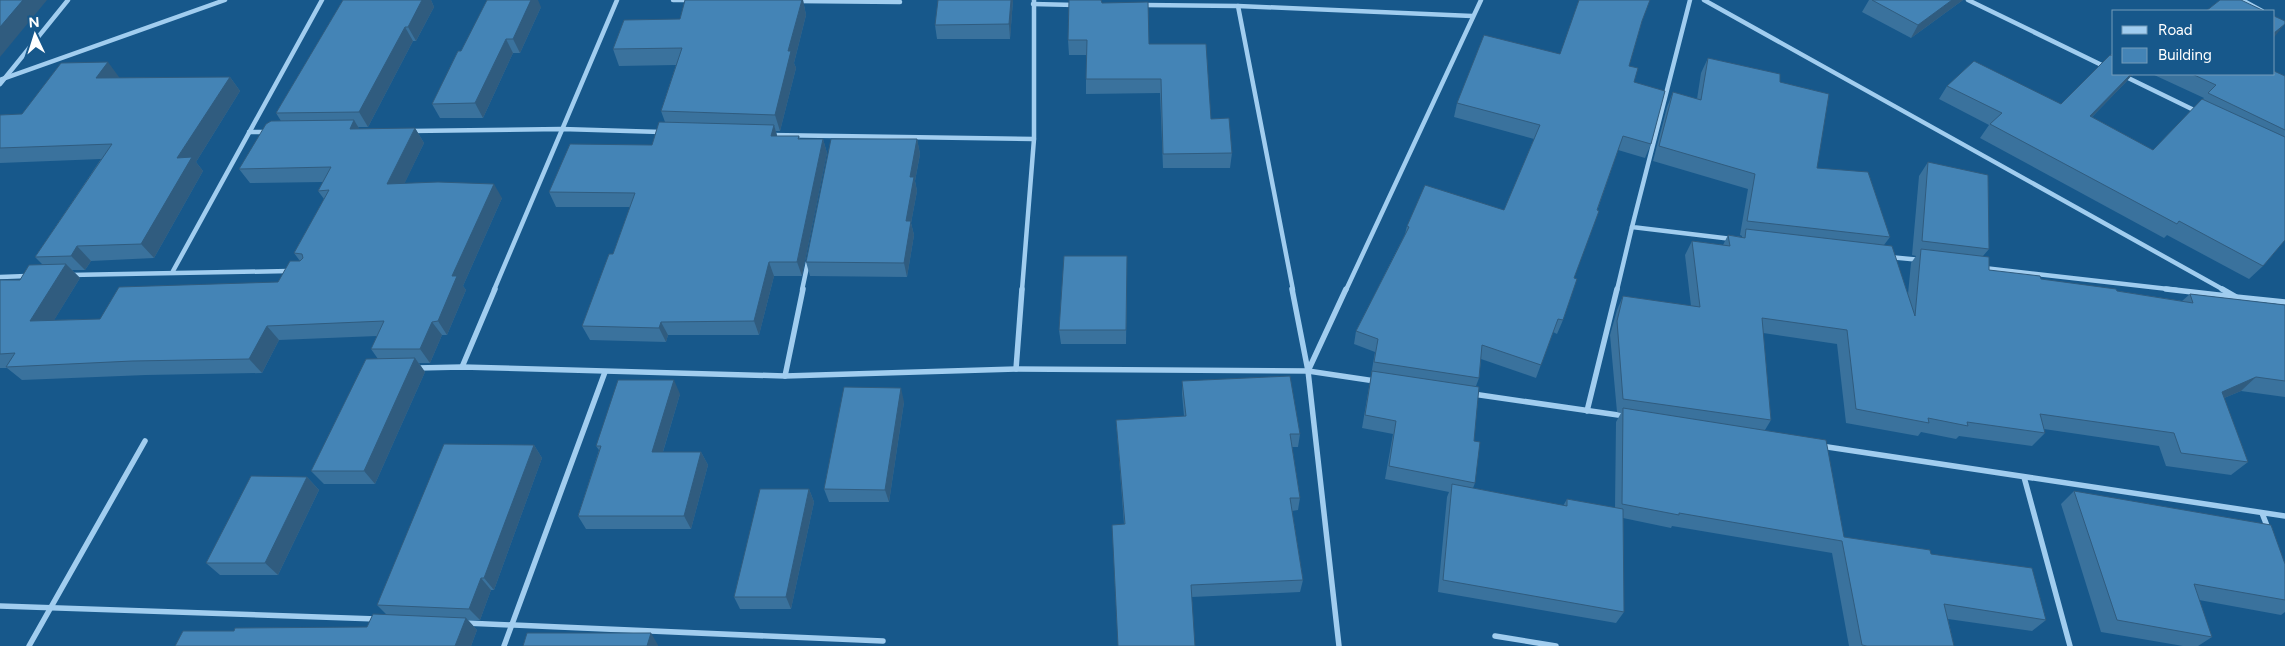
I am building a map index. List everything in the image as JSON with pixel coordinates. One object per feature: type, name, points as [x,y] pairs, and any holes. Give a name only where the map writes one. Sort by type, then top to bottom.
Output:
[{"type":"street","points":[[1,81],[68,0]]},
{"type":"street","points":[[1,81],[225,0]]},
{"type":"street","points":[[173,272],[322,0]]},
{"type":"street","points":[[462,367],[617,0]]},
{"type":"street","points":[[673,0],[693,0]]},
{"type":"street","points":[[1308,371],[1480,0]]},
{"type":"street","points":[[1587,410],[1690,0]]},
{"type":"street","points":[[1704,0],[2236,297]]},
{"type":"street","points":[[1968,0],[2112,70]]},
{"type":"street","points":[[2242,0],[2260,10]]},
{"type":"street","points":[[792,1],[900,2]]},
{"type":"street","points":[[1016,368],[1034,139],[1034,2],[1082,5]]},
{"type":"street","points":[[1141,5],[1238,6],[1472,16]]},
{"type":"street","points":[[1238,6],[1308,371],[1339,646]]},
{"type":"street","points":[[2122,75],[2207,116]]},
{"type":"street","points":[[406,131],[562,129],[669,132]]},
{"type":"street","points":[[249,132],[269,132]]},
{"type":"street","points":[[766,135],[1034,139]]},
{"type":"street","points":[[832,146],[834,137]]},
{"type":"street","points":[[1632,227],[1741,240]]},
{"type":"street","points":[[785,376],[810,252]]},
{"type":"street","points":[[1880,256],[1929,261]]},
{"type":"street","points":[[1979,267],[2285,302]]},
{"type":"street","points":[[67,275],[300,271]]},
{"type":"street","points":[[0,277],[38,276]]},
{"type":"street","points":[[408,368],[462,367],[785,376],[1016,368],[1308,371],[1385,382]]},
{"type":"street","points":[[504,646],[605,372]]},
{"type":"street","points":[[1462,393],[1636,418]]},
{"type":"street","points":[[30,646],[50,607],[146,441]]},
{"type":"street","points":[[1810,445],[2285,516]]},
{"type":"street","points":[[2024,478],[2070,646]]},
{"type":"street","points":[[2262,513],[2272,538]]},
{"type":"street","points":[[0,606],[384,620]]},
{"type":"street","points":[[453,622],[883,640]]},
{"type":"street","points":[[1495,636],[1556,646]]},
{"type":"building","points":[[0,0],[23,0],[0,27]]},
{"type":"building","points":[[343,0],[422,0],[408,27],[405,27],[359,112],[276,113]]},
{"type":"building","points":[[487,0],[531,0],[513,39],[506,39],[475,103],[432,104],[458,51],[461,51]]},
{"type":"building","points":[[685,0],[802,0],[788,51],[791,51],[775,115],[661,111],[682,48],[613,49],[624,20],[680,19]]},
{"type":"building","points":[[938,0],[1011,0],[1009,24],[935,25]]},
{"type":"building","points":[[1069,0],[1101,0],[1102,3],[1148,2],[1149,44],[1206,44],[1211,119],[1229,118],[1232,153],[1163,154],[1161,79],[1086,79],[1087,40],[1068,40]]},
{"type":"building","points":[[1579,0],[1650,0],[1629,66],[1638,68],[1634,82],[1665,91],[1651,144],[1623,136],[1597,210],[1599,211],[1574,278],[1577,279],[1563,320],[1558,319],[1541,365],[1482,345],[1479,378],[1374,362],[1378,339],[1356,331],[1409,227],[1407,226],[1425,185],[1504,210],[1540,125],[1457,103],[1484,35],[1560,54]]},
{"type":"building","points":[[1872,0],[1952,0],[1918,25]]},
{"type":"building","points":[[2220,0],[2241,0],[2262,10],[2207,10]]},
{"type":"building","points":[[2275,16],[2285,21],[2285,24],[2275,32]]},
{"type":"building","points":[[2110,55],[2112,56],[2112,75],[2130,75],[2090,116],[2153,150],[2202,99],[2285,137],[2285,240],[2263,266],[2179,221],[2177,224],[1990,124],[2002,113],[1947,86],[1974,61],[2061,104]]},
{"type":"building","points":[[1708,58],[1780,74],[1780,82],[1829,94],[1817,168],[1868,172],[1890,237],[1747,221],[1755,174],[1659,146],[1673,92],[1701,100]]},
{"type":"building","points":[[108,62],[96,78],[230,77],[177,158],[192,157],[141,244],[77,246],[71,256],[35,257],[112,144],[0,148],[0,115],[22,114],[61,63]]},
{"type":"building","points":[[2275,71],[2285,76],[2285,130],[2208,93],[2216,85],[2194,75],[2275,75]]},
{"type":"building","points":[[354,120],[350,129],[415,128],[387,184],[438,182],[494,184],[452,276],[457,276],[438,321],[432,322],[420,349],[371,349],[384,321],[267,326],[249,359],[132,361],[6,367],[15,353],[0,354],[0,280],[20,280],[29,265],[66,264],[30,321],[100,319],[119,287],[278,282],[290,261],[300,261],[303,258],[302,254],[294,253],[329,190],[318,191],[331,167],[239,169],[266,124],[271,121]]},
{"type":"building","points":[[659,122],[774,125],[771,136],[799,136],[798,139],[823,139],[797,262],[769,262],[754,321],[661,322],[659,328],[582,326],[609,254],[613,254],[635,193],[549,192],[570,144],[652,145]]},
{"type":"building","points":[[831,139],[917,139],[910,177],[914,177],[906,221],[911,221],[904,263],[806,262]]},
{"type":"building","points":[[1928,162],[1988,175],[1989,249],[1922,241]]},
{"type":"building","points":[[1746,229],[1892,246],[1915,316],[1921,249],[1989,257],[1989,270],[2040,276],[2041,279],[2116,289],[2117,291],[2193,303],[2190,294],[2285,305],[2285,381],[2256,377],[2222,392],[2248,462],[2181,453],[2174,433],[2040,414],[2045,433],[1967,422],[1968,426],[1928,418],[1929,423],[1856,409],[1847,330],[1762,318],[1771,420],[1623,399],[1617,321],[1623,296],[1700,307],[1692,241],[1730,246],[1728,235],[1745,238]]},
{"type":"building","points":[[1064,256],[1127,256],[1126,330],[1059,330]]},
{"type":"building","points":[[415,358],[364,471],[311,471],[366,359]]},
{"type":"building","points":[[1372,371],[1479,387],[1474,441],[1480,442],[1475,483],[1389,466],[1396,421],[1365,415]]},
{"type":"building","points":[[1290,376],[1300,434],[1290,434],[1300,498],[1290,498],[1303,580],[1191,585],[1195,646],[1118,646],[1112,525],[1125,524],[1116,420],[1186,416],[1182,381]]},
{"type":"building","points":[[618,380],[674,380],[652,452],[701,452],[684,516],[578,516],[601,446],[596,446]]},
{"type":"building","points":[[844,387],[901,388],[885,490],[824,489]]},
{"type":"building","points":[[1623,408],[1826,440],[1844,537],[1930,550],[1931,554],[2032,568],[2046,620],[1944,604],[1954,646],[1862,645],[1842,541],[1622,504]]},
{"type":"building","points":[[444,444],[534,445],[484,578],[481,578],[469,609],[377,605]]},
{"type":"building","points":[[251,476],[307,477],[265,563],[206,563]]},
{"type":"building","points":[[1452,484],[1567,506],[1567,499],[1623,509],[1624,612],[1443,580]]},
{"type":"building","points":[[760,489],[809,489],[786,597],[734,597]]},
{"type":"building","points":[[2074,491],[2271,525],[2285,564],[2285,600],[2194,584],[2212,637],[2117,620]]},
{"type":"building","points":[[373,614],[466,618],[455,646],[175,646],[183,631],[234,631],[235,628],[367,627]]},
{"type":"building","points":[[527,633],[651,633],[647,646],[523,646]]}]
